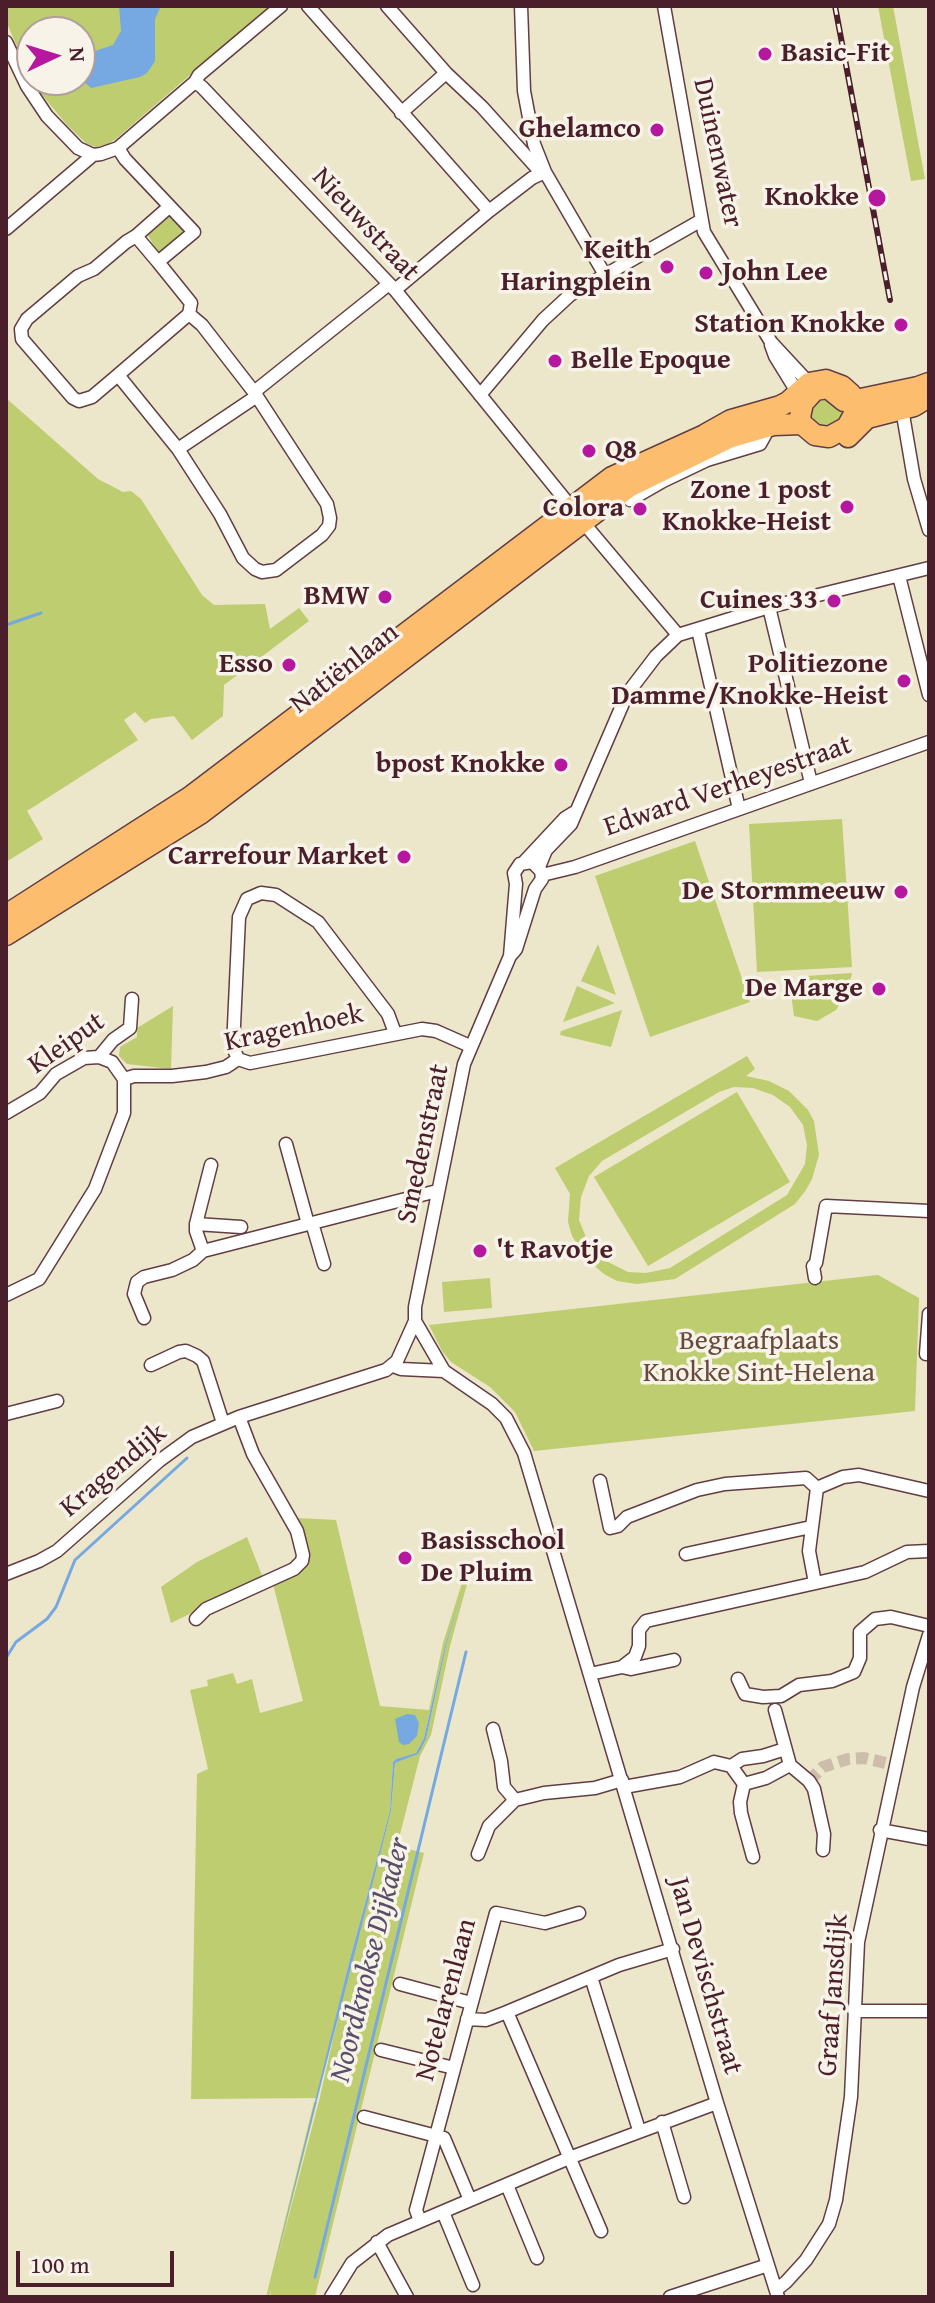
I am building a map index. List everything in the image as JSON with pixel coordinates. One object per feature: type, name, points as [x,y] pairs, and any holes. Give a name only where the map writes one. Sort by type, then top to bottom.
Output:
[{"type":"main road","name":"Natiënlaan","points":[[6,935],[200,814],[576,514],[625,469],[711,440],[803,402],[807,396],[822,389],[834,391],[844,401],[855,405],[902,412],[928,395]]},
{"type":"main road","name":"Natiënlaan","points":[[855,405],[928,395]]},
{"type":"main road","name":"Natiënlaan","points":[[803,402],[815,435],[829,437],[843,432],[855,405]]},
{"type":"main road","name":"Natiënlaan","points":[[6,915],[190,797],[576,514],[623,491],[711,440],[790,431],[810,442],[832,446],[846,440],[855,405]]},
{"type":"street","points":[[6,42],[27,86],[47,116],[78,148],[93,155],[101,154],[118,148],[281,6]]},
{"type":"street","points":[[308,6],[489,211]]},
{"type":"street","points":[[387,6],[446,73],[482,107],[536,167],[545,172]]},
{"type":"street","points":[[521,6],[527,115],[534,144],[545,172],[605,275]]},
{"type":"street","name":"Duinenwater","points":[[664,6],[700,221],[708,241],[771,342],[803,402]]},
{"type":"street","points":[[401,113],[446,73]]},
{"type":"street","name":"Nieuwstraat","points":[[195,82],[249,134],[392,287],[678,635]]},
{"type":"street","points":[[118,148],[194,232],[158,262]]},
{"type":"street","points":[[6,229],[93,155]]},
{"type":"street","points":[[178,449],[255,394],[532,178],[545,172]]},
{"type":"street","points":[[136,236],[191,303],[189,314],[92,397],[79,401],[22,339],[21,329],[27,319],[78,276],[94,269],[169,207]]},
{"type":"street","points":[[480,395],[543,320],[570,295],[700,221]]},
{"type":"street","points":[[118,375],[178,449],[220,514],[243,558],[255,569],[262,572],[276,570],[322,535],[329,526],[327,504],[255,394],[202,325],[189,314]]},
{"type":"street","points":[[902,412],[914,479],[929,530]]},
{"type":"street","points":[[623,491],[630,500],[707,460],[760,444],[765,435]]},
{"type":"street","points":[[573,813],[514,873],[516,884],[522,889],[535,889],[540,883],[546,850],[566,831],[627,694],[656,656],[678,635],[769,607],[929,568]]},
{"type":"street","points":[[899,576],[929,695]]},
{"type":"street","points":[[769,607],[811,783]]},
{"type":"street","points":[[698,630],[739,809]]},
{"type":"street","name":"Edward Verheyestraat","points":[[540,871],[575,867],[929,742]]},
{"type":"street","points":[[523,863],[532,862],[540,871]]},
{"type":"street","name":"Smedenstraat","points":[[510,956],[516,884]]},
{"type":"street","name":"Smedenstraat","points":[[393,1366],[405,1348],[415,1321],[437,1191],[470,1046],[510,956],[516,949],[535,889]]},
{"type":"street","points":[[238,1059],[233,1047],[239,917],[247,899],[261,893],[276,895],[318,922],[388,1014],[395,1033]]},
{"type":"street","name":"Kleiput","points":[[6,1113],[40,1093],[56,1074],[84,1058],[99,1057],[113,1040],[130,1028],[132,999]]},
{"type":"street","name":"Kragenhoek","points":[[124,1079],[206,1072],[226,1067],[238,1059],[250,1063],[395,1033],[429,1029],[470,1046]]},
{"type":"street","points":[[6,1295],[39,1279],[95,1189],[124,1113],[124,1079],[112,1062],[99,1057]]},
{"type":"street","points":[[286,1144],[324,1264]]},
{"type":"street","points":[[203,1251],[196,1224],[211,1165]]},
{"type":"street","points":[[144,1318],[134,1294],[137,1282],[193,1260],[203,1251],[437,1191]]},
{"type":"street","points":[[815,1278],[813,1266],[826,1206],[929,1211]]},
{"type":"street","points":[[196,1224],[241,1227]]},
{"type":"street","points":[[926,1354],[929,1314]]},
{"type":"street","name":"Jan Devischstraat","points":[[415,1321],[444,1371],[492,1404],[506,1418],[524,1453],[717,2103],[777,2293]]},
{"type":"street","points":[[151,1365],[179,1352],[186,1351],[197,1356],[203,1361],[223,1423]]},
{"type":"street","name":"Kragendijk","points":[[6,1574],[57,1551],[175,1448],[223,1423],[393,1366],[444,1371]]},
{"type":"street","points":[[6,1414],[57,1401]]},
{"type":"street","points":[[196,1619],[206,1609],[294,1569],[302,1561],[297,1531],[253,1454],[239,1417]]},
{"type":"street","points":[[817,1488],[843,1477],[859,1475],[929,1491]]},
{"type":"street","points":[[600,1481],[610,1528],[618,1526],[627,1517],[697,1490],[725,1484],[806,1478],[817,1488]]},
{"type":"street","points":[[815,1583],[809,1551],[817,1488]]},
{"type":"street","points":[[686,1554],[811,1527]]},
{"type":"street","points":[[622,1667],[635,1657],[639,1630],[646,1621],[865,1572],[907,1552],[929,1551]]},
{"type":"street","points":[[738,1679],[745,1694],[781,1696],[799,1685],[832,1681],[854,1672],[860,1658],[860,1632],[875,1619],[891,1617],[929,1626]]},
{"type":"street","name":"Graaf Jansdijk","points":[[777,2293],[806,2260],[833,2212],[851,2097],[858,1942],[913,1687],[929,1635]]},
{"type":"street","points":[[590,1674],[674,1660]]},
{"type":"street","points":[[781,1696],[775,1710],[785,1749],[790,1765],[814,1789],[824,1834],[823,1850]]},
{"type":"street","points":[[763,1697],[766,1706],[775,1710]]},
{"type":"street","points":[[493,1729],[504,1787],[515,1800]]},
{"type":"street","points":[[731,1766],[742,1759],[785,1749]]},
{"type":"street","points":[[478,1854],[489,1826],[515,1800],[544,1793],[680,1777],[714,1762],[731,1766],[744,1784],[741,1813],[753,1857]]},
{"type":"street","points":[[744,1784],[766,1778],[790,1765]]},
{"type":"street","points":[[880,1830],[929,1839]]},
{"type":"street","name":"Notelarenlaan","points":[[420,2221],[416,2210],[496,1913],[545,1923],[579,1913]]},
{"type":"street","points":[[467,2019],[486,2020],[591,1977],[673,1949]]},
{"type":"street","points":[[591,1977],[639,2130]]},
{"type":"street","points":[[400,1984],[471,2003]]},
{"type":"street","points":[[854,2011],[929,2011]]},
{"type":"street","points":[[507,2012],[601,2231]]},
{"type":"street","points":[[381,2050],[454,2068]]},
{"type":"street","points":[[331,2297],[352,2263],[377,2242],[569,2158],[717,2103]]},
{"type":"street","points":[[364,2117],[444,2138],[470,2200]]},
{"type":"street","points":[[662,2122],[684,2197]]},
{"type":"street","points":[[507,2185],[537,2258]]},
{"type":"street","points":[[443,2212],[473,2285]]},
{"type":"street","points":[[377,2242],[407,2297]]},
{"type":"street","points":[[670,2297],[768,2265]]},
{"type":"green space","points":[[6,6],[270,6],[117,138],[107,145],[96,147],[87,144],[67,125],[43,96],[96,96],[96,16],[16,16],[16,44],[6,21]]},
{"type":"green space","points":[[878,6],[893,6],[925,179],[911,181]]},
{"type":"green space","points":[[170,216],[185,234],[161,253],[157,252],[148,235]]},
{"type":"green space","points":[[813,396],[849,403],[843,426],[814,429],[805,405]]},
{"type":"green space","points":[[6,398],[98,479],[123,492],[131,491],[141,499],[202,595],[214,605],[265,604],[270,629],[299,608],[309,621],[224,685],[223,716],[192,740],[174,716],[151,719],[145,723],[135,712],[124,720],[138,740],[27,811],[43,839],[6,862]]},
{"type":"green space","points":[[842,819],[852,967],[757,972],[749,824]]},
{"type":"green space","points":[[695,841],[750,1002],[650,1037],[595,876]]},
{"type":"green space","points":[[598,944],[616,995],[581,981]]},
{"type":"green space","points":[[852,973],[848,990],[836,1010],[817,1021],[794,1016],[791,993],[806,976]]},
{"type":"green space","points":[[577,986],[615,1003],[563,1022]]},
{"type":"green space","points":[[173,1006],[171,1069],[127,1064],[119,1056],[120,1047],[137,1037],[137,1028]]},
{"type":"green space","points":[[622,1010],[611,1047],[560,1035],[561,1031]]},
{"type":"green space","points":[[747,1056],[755,1069],[746,1076],[769,1081],[789,1091],[808,1110],[814,1121],[819,1155],[812,1179],[795,1204],[675,1279],[637,1284],[617,1281],[586,1259],[572,1236],[568,1222],[570,1194],[555,1168]],"holes":[[[734,1087],[753,1088],[773,1095],[790,1107],[803,1125],[807,1145],[805,1164],[787,1195],[670,1268],[646,1273],[628,1272],[602,1259],[588,1242],[579,1220],[581,1197],[589,1176],[602,1161],[719,1092]]]},
{"type":"green space","points":[[737,1092],[790,1182],[648,1266],[594,1177]]},
{"type":"green space","name":"Begraafplaats Knokke Sint-Helena","points":[[878,1275],[919,1298],[915,1411],[534,1451],[515,1412],[490,1387],[451,1362],[429,1325]]},
{"type":"green space","points":[[490,1278],[492,1308],[444,1312],[442,1282]]},
{"type":"green space","points":[[297,1518],[336,1520],[380,1706],[429,1710],[443,1643],[462,1583],[467,1584],[431,1735],[420,1756],[397,1846],[424,1853],[315,2297],[270,2297],[271,2289],[269,2297],[266,2297],[314,2102],[317,2102],[274,2272],[319,2101],[351,1960],[391,1811],[395,1763],[417,1754],[426,1739],[446,1646],[464,1587],[445,1646],[424,1738],[416,1753],[393,1762],[390,1811],[350,1959],[317,2098],[191,2099],[197,1774],[208,1769],[190,1690],[208,1686],[207,1680],[233,1673],[237,1684],[252,1679],[260,1713],[303,1701],[273,1584],[301,1570],[309,1560]]},
{"type":"green space","points":[[247,1537],[263,1578],[171,1623],[161,1587],[197,1562]]},
{"type":"water","points":[[119,6],[161,6],[155,19],[155,61],[147,73],[96,87],[96,51],[113,45],[121,31]]},
{"type":"water","points":[[464,1586],[446,1646],[426,1739],[418,1754],[395,1763],[391,1811],[273,2272],[390,1811],[393,1762],[416,1753],[424,1738],[445,1646]]},
{"type":"water","points":[[407,1714],[415,1715],[419,1723],[417,1736],[409,1744],[403,1745],[399,1742],[395,1719]]},
{"type":"waterway","points":[[6,625],[41,613]]},
{"type":"waterway","points":[[6,1658],[16,1642],[47,1619],[56,1607],[75,1560],[187,1458]]},
{"type":"waterway","name":"Noordknokse Dijkader","points":[[315,2277],[466,1652]]},
{"type":"tunnel","points":[[809,1781],[823,1767],[848,1759],[864,1758],[895,1765]]},
{"type":"railway","points":[[835,6],[890,300]]},
{"type":"place","name":"Basic-Fit","points":[[765,54]]},
{"type":"place","name":"Ghelamco","points":[[657,130]]},
{"type":"place","name":"Knokke","points":[[877,198]]},
{"type":"place","name":"Keith Haringplein","points":[[667,267]]},
{"type":"place","name":"John Lee","points":[[706,273]]},
{"type":"place","name":"Station Knokke","points":[[901,325]]},
{"type":"place","name":"Belle Epoque","points":[[555,361]]},
{"type":"place","name":"Q8","points":[[589,451]]},
{"type":"place","name":"Zone 1 post Knokke-Heist","points":[[847,507]]},
{"type":"place","name":"Colora","points":[[640,509]]},
{"type":"place","name":"BMW","points":[[385,597]]},
{"type":"place","name":"Cuines 33","points":[[834,601]]},
{"type":"place","name":"Esso","points":[[289,665]]},
{"type":"place","name":"Politiezone Damme/Knokke-Heist","points":[[904,681]]},
{"type":"place","name":"bpost Knokke","points":[[561,765]]},
{"type":"place","name":"Carrefour Market","points":[[404,857]]},
{"type":"place","name":"De Stormmeeuw","points":[[901,892]]},
{"type":"place","name":"De Marge","points":[[879,989]]},
{"type":"place","name":"'t Ravotje","points":[[480,1251]]},
{"type":"place","name":"Basisschool De Pluim","points":[[405,1558]]}]
